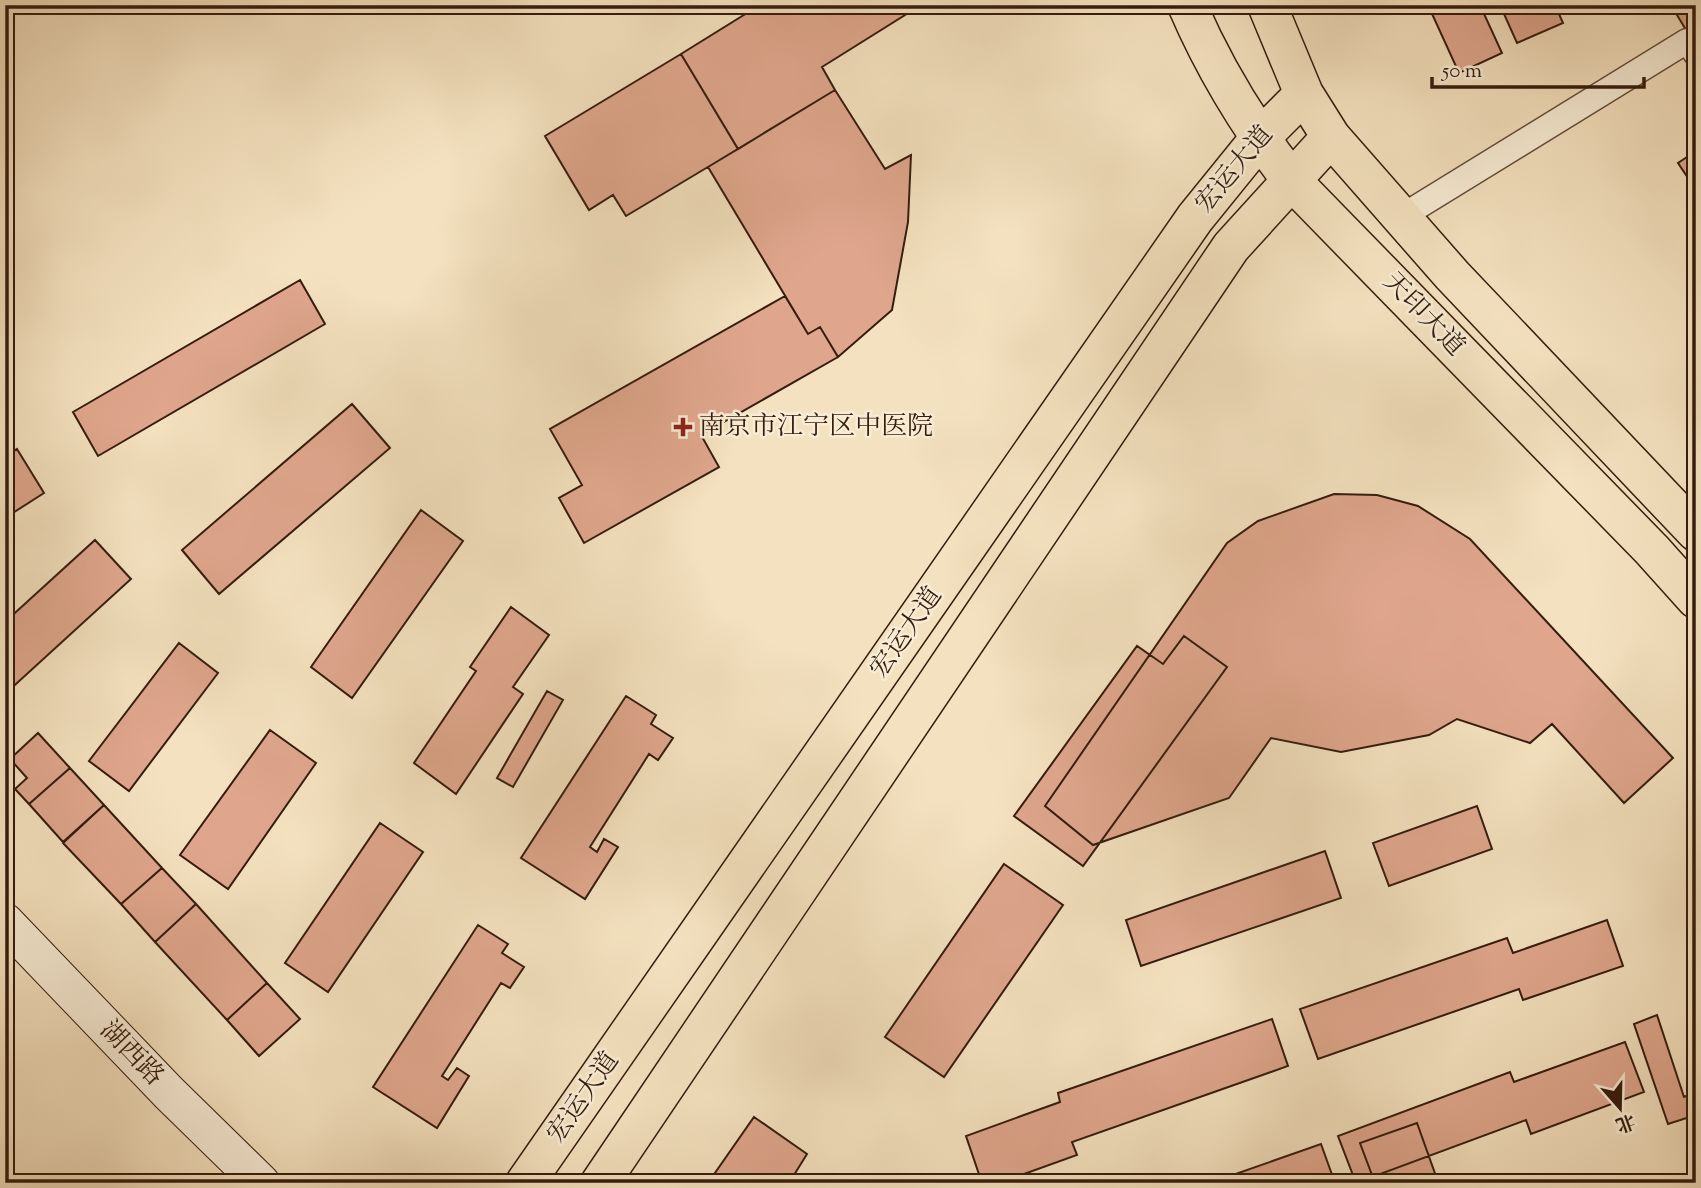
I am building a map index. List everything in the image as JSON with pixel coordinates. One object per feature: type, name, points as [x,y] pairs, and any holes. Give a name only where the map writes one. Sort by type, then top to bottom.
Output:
[{"type":"main road","name":"天印大道","points":[[1187,5],[1201,39],[1259,139],[1292,181],[1652,550],[1696,599]]},
{"type":"main road","name":"天印大道","points":[[1267,5],[1304,94],[1331,137],[1452,275],[1696,531]]},
{"type":"main road","name":"宏运大道","points":[[525,1183],[1195,218],[1259,139],[1304,94]]},
{"type":"main road","name":"宏运大道","points":[[600,1183],[1231,247],[1331,137]]},
{"type":"main road","name":"湖西路","points":[[5,922],[169,1093],[261,1183]]},
{"type":"street","points":[[1401,217],[1687,41],[1696,54]]},
{"type":"building","points":[[760,5],[921,5],[822,67],[835,90],[738,149],[681,54]]},
{"type":"building","points":[[1428,5],[1480,5],[1502,53],[1459,73]]},
{"type":"building","points":[[1500,5],[1555,5],[1563,23],[1517,43]]},
{"type":"building","points":[[1671,5],[1696,5],[1696,31],[1689,35]]},
{"type":"building","points":[[681,54],[738,149],[626,216],[613,195],[589,210],[545,136]]},
{"type":"building","points":[[835,90],[885,169],[911,155],[908,222],[892,310],[838,357],[820,327],[808,334],[708,167]]},
{"type":"building","points":[[1696,151],[1696,190],[1678,163]]},
{"type":"building","points":[[300,280],[325,324],[98,456],[73,412]]},
{"type":"building","points":[[785,296],[808,334],[820,327],[838,357],[701,435],[719,467],[584,543],[559,498],[582,485],[550,429]]},
{"type":"building","points":[[352,404],[390,448],[219,594],[182,550]]},
{"type":"building","points":[[17,449],[44,493],[5,518],[5,457]]},
{"type":"building","points":[[1334,494],[1377,495],[1418,506],[1470,539],[1673,758],[1624,803],[1552,724],[1530,743],[1457,719],[1429,735],[1341,752],[1271,738],[1229,798],[1093,845],[1045,806],[1227,543],[1258,521]]},
{"type":"building","points":[[421,510],[463,541],[352,698],[311,667]]},
{"type":"building","points":[[95,540],[131,579],[5,694],[5,622]]},
{"type":"building","points":[[511,607],[549,635],[513,687],[523,694],[456,794],[414,763],[476,671],[470,667]]},
{"type":"building","points":[[1184,636],[1227,667],[1083,866],[1014,816],[1137,646],[1163,664]]},
{"type":"building","points":[[179,643],[218,673],[129,791],[89,761]]},
{"type":"building","points":[[547,691],[563,700],[513,787],[497,778]]},
{"type":"building","points":[[626,696],[656,715],[651,724],[673,738],[658,760],[649,754],[590,847],[597,852],[604,839],[618,847],[585,899],[521,858]]},
{"type":"building","points":[[270,730],[316,763],[228,889],[180,855]]},
{"type":"building","points":[[38,733],[70,768],[29,804],[15,789],[27,778],[10,759]]},
{"type":"building","points":[[70,768],[104,805],[63,842],[29,804]]},
{"type":"building","points":[[104,805],[162,868],[121,904],[63,843]]},
{"type":"building","points":[[1477,806],[1492,849],[1389,886],[1373,843]]},
{"type":"building","points":[[380,823],[423,852],[328,992],[285,963]]},
{"type":"building","points":[[1325,851],[1341,898],[1141,966],[1126,920]]},
{"type":"building","points":[[1004,864],[1063,905],[944,1077],[885,1037]]},
{"type":"building","points":[[162,868],[196,904],[155,942],[121,904]]},
{"type":"building","points":[[196,904],[267,983],[227,1020],[155,942]]},
{"type":"building","points":[[1607,920],[1623,966],[1523,1000],[1519,989],[1318,1059],[1300,1009],[1507,938],[1513,953]]},
{"type":"building","points":[[478,925],[508,944],[502,953],[524,967],[510,988],[501,983],[442,1076],[448,1080],[457,1068],[469,1076],[437,1128],[373,1087]]},
{"type":"building","points":[[267,983],[300,1019],[259,1056],[227,1020]]},
{"type":"building","points":[[1657,1015],[1684,1097],[1693,1093],[1696,1101],[1696,1115],[1668,1124],[1634,1024]]},
{"type":"building","points":[[1272,1019],[1288,1066],[1072,1142],[1077,1155],[999,1183],[982,1183],[966,1136],[1060,1102],[1058,1093]]},
{"type":"building","points":[[1625,1042],[1644,1092],[1531,1134],[1526,1120],[1356,1183],[1338,1136],[1510,1072],[1514,1082]]},
{"type":"building","points":[[754,1117],[807,1154],[789,1183],[708,1183]]},
{"type":"building","points":[[1417,1123],[1437,1179],[1428,1183],[1375,1183],[1360,1143]]},
{"type":"building","points":[[1321,1144],[1335,1183],[1210,1183]]},
{"type":"place","name":"南京市江宁区中医院","points":[[683,427]]}]
